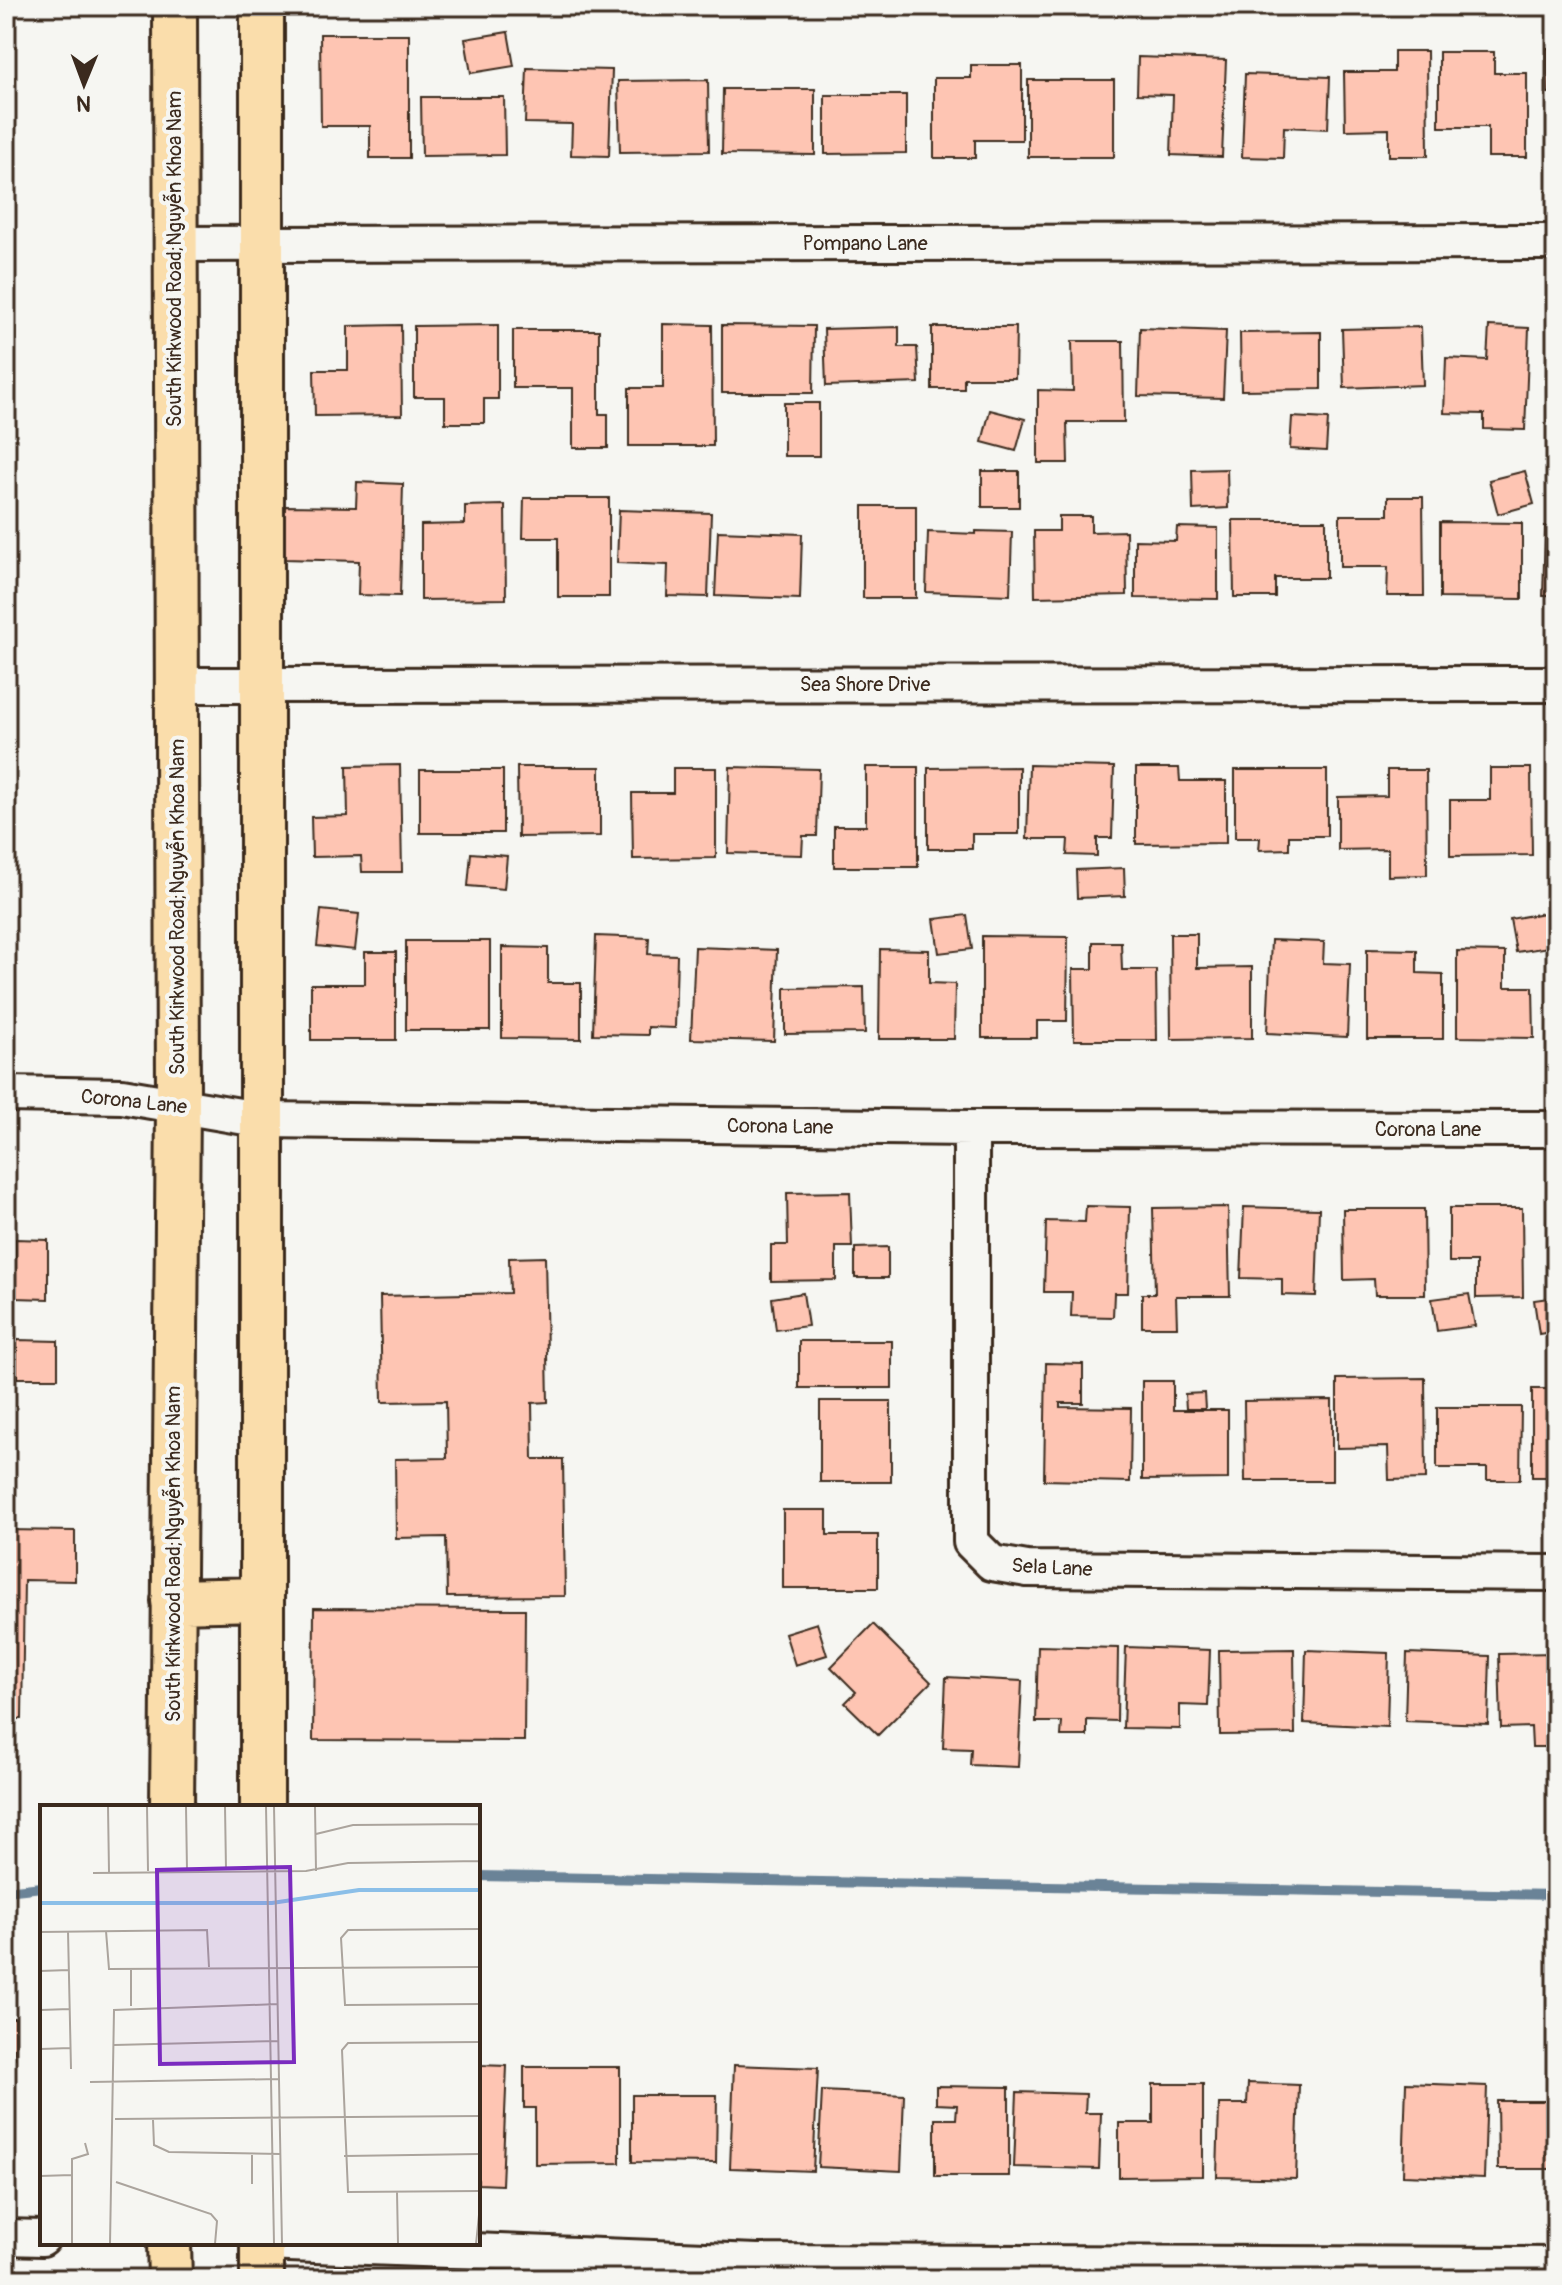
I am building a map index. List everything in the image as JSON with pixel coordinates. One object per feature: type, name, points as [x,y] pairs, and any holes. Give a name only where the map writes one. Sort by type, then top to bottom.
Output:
[{"type":"main road","name":"South Kirkwood Road;Nguyễn Khoa Nam","points":[[172,1796],[178,1104],[175,6]]},
{"type":"main road","points":[[262,6],[262,1799]]},
{"type":"main road","points":[[173,1601],[262,1599]]},
{"type":"main road","points":[[169,2245],[170,2279]]},
{"type":"main road","points":[[262,2245],[262,2279]]},
{"type":"street","name":"Pompano Lane","points":[[174,244],[1556,242]]},
{"type":"street","name":"Sea Shore Drive","points":[[175,685],[1556,684]]},
{"type":"street","name":"Corona Lane","points":[[6,1094],[122,1096],[263,1120],[971,1128],[1556,1129]]},
{"type":"street","name":"Sela Lane","points":[[971,1128],[971,1542],[992,1563],[1027,1569],[1556,1573]]},
{"type":"street","points":[[6,2237],[40,2238]]},
{"type":"street","points":[[297,2245],[757,2271],[1212,2270],[1556,2265]]},
{"type":"building","points":[[663,6],[712,6],[712,12],[663,9]]},
{"type":"building","points":[[972,6],[1013,6],[1013,12]]},
{"type":"building","points":[[508,32],[514,66],[471,73],[465,39]]},
{"type":"building","points":[[320,34],[409,34],[409,158],[370,158],[370,126],[321,126]]},
{"type":"building","points":[[1547,48],[1556,48],[1556,93],[1548,93]]},
{"type":"building","points":[[1394,51],[1427,51],[1428,156],[1389,156],[1389,129],[1345,130],[1344,72],[1394,72]]},
{"type":"building","points":[[1439,52],[1494,52],[1494,73],[1527,73],[1527,157],[1488,157],[1488,127],[1439,127]]},
{"type":"building","points":[[1138,57],[1226,60],[1222,157],[1171,155],[1173,95],[1137,94]]},
{"type":"building","points":[[971,65],[1022,65],[1022,140],[975,140],[975,158],[934,158],[934,78],[971,78]]},
{"type":"building","points":[[527,68],[612,70],[609,156],[571,155],[572,124],[525,123]]},
{"type":"building","points":[[1245,74],[1330,77],[1328,129],[1284,127],[1283,158],[1242,157]]},
{"type":"building","points":[[708,80],[709,151],[620,152],[618,81]]},
{"type":"building","points":[[1028,80],[1114,80],[1114,157],[1028,157]]},
{"type":"building","points":[[723,89],[815,89],[815,155],[722,154]]},
{"type":"building","points":[[825,95],[906,95],[906,153],[825,154]]},
{"type":"building","points":[[421,97],[504,97],[505,155],[422,156]]},
{"type":"building","points":[[663,324],[712,325],[713,446],[629,446],[629,388],[663,388]]},
{"type":"building","points":[[401,325],[402,415],[315,416],[314,370],[348,370],[348,326]]},
{"type":"building","points":[[498,325],[498,399],[484,399],[484,423],[445,423],[445,397],[414,397],[414,326]]},
{"type":"building","points":[[722,325],[814,326],[813,393],[722,393]]},
{"type":"building","points":[[1489,326],[1529,328],[1525,430],[1484,429],[1484,414],[1444,413],[1446,358],[1487,360]]},
{"type":"building","points":[[899,327],[899,347],[917,347],[919,383],[826,386],[824,329]]},
{"type":"building","points":[[932,327],[1016,327],[1015,378],[964,378],[964,389],[932,389]]},
{"type":"building","points":[[1421,327],[1423,385],[1344,388],[1342,329]]},
{"type":"building","points":[[1140,328],[1226,331],[1223,398],[1138,396]]},
{"type":"building","points":[[513,330],[599,330],[599,414],[608,414],[608,448],[573,448],[573,388],[513,388]]},
{"type":"building","points":[[1321,332],[1321,389],[1241,390],[1240,333]]},
{"type":"building","points":[[1072,341],[1123,341],[1124,422],[1067,422],[1068,463],[1038,463],[1038,390],[1073,391]]},
{"type":"building","points":[[1548,388],[1556,388],[1556,424],[1549,424]]},
{"type":"building","points":[[784,403],[819,403],[819,456],[784,456]]},
{"type":"building","points":[[990,410],[1025,419],[1016,451],[982,442]]},
{"type":"building","points":[[1292,417],[1328,419],[1326,451],[1290,449]]},
{"type":"building","points":[[1227,469],[1228,508],[1193,510],[1192,470]]},
{"type":"building","points":[[982,471],[1019,471],[1019,507],[982,507]]},
{"type":"building","points":[[1525,471],[1534,504],[1498,514],[1489,480]]},
{"type":"building","points":[[357,482],[403,484],[400,596],[358,595],[359,561],[284,559],[285,506],[356,507]]},
{"type":"building","points":[[1388,497],[1423,497],[1424,596],[1387,596],[1388,567],[1340,567],[1340,515],[1388,515]]},
{"type":"building","points":[[524,498],[609,498],[609,597],[558,597],[558,538],[523,538]]},
{"type":"building","points":[[505,505],[506,599],[421,600],[421,525],[465,524],[465,506]]},
{"type":"building","points":[[863,506],[916,506],[916,598],[863,598]]},
{"type":"building","points":[[619,510],[711,513],[708,597],[667,596],[668,565],[617,563]]},
{"type":"building","points":[[1059,516],[1091,516],[1091,532],[1126,531],[1127,595],[1035,597],[1034,531],[1059,531]]},
{"type":"building","points":[[1233,520],[1326,520],[1326,578],[1275,578],[1275,597],[1234,597]]},
{"type":"building","points":[[1440,522],[1522,523],[1522,599],[1440,598]]},
{"type":"building","points":[[1545,526],[1556,527],[1556,596],[1543,596]]},
{"type":"building","points":[[1177,527],[1218,528],[1218,599],[1135,598],[1135,540],[1176,541]]},
{"type":"building","points":[[718,531],[802,534],[800,599],[715,596]]},
{"type":"building","points":[[976,531],[1012,532],[1010,595],[926,592],[928,532],[976,534]]},
{"type":"building","points":[[400,765],[402,872],[362,872],[361,856],[312,857],[311,817],[348,816],[347,766]]},
{"type":"building","points":[[1029,765],[1114,767],[1112,838],[1097,838],[1097,856],[1067,855],[1068,839],[1027,839]]},
{"type":"building","points":[[517,767],[600,767],[600,836],[518,837]]},
{"type":"building","points":[[730,767],[819,769],[817,836],[803,836],[802,855],[728,853]]},
{"type":"building","points":[[866,767],[918,767],[918,867],[834,867],[834,826],[866,826]]},
{"type":"building","points":[[1019,767],[1019,834],[972,834],[972,849],[928,849],[928,768]]},
{"type":"building","points":[[673,768],[716,768],[716,858],[633,859],[632,793],[673,793]]},
{"type":"building","points":[[1136,768],[1179,768],[1180,781],[1226,781],[1226,843],[1136,844]]},
{"type":"building","points":[[1490,768],[1531,768],[1532,855],[1450,856],[1450,800],[1490,800]]},
{"type":"building","points":[[420,770],[503,770],[503,833],[420,833]]},
{"type":"building","points":[[1235,770],[1327,770],[1327,836],[1289,836],[1289,849],[1259,850],[1260,838],[1235,838]]},
{"type":"building","points":[[1387,770],[1426,770],[1427,875],[1388,876],[1388,849],[1338,850],[1338,797],[1387,796]]},
{"type":"building","points":[[1547,828],[1556,828],[1556,880],[1547,880]]},
{"type":"building","points":[[471,853],[507,856],[504,889],[468,886]]},
{"type":"building","points":[[1124,868],[1125,896],[1077,898],[1076,870]]},
{"type":"building","points":[[321,910],[359,914],[355,950],[317,946]]},
{"type":"building","points":[[1544,913],[1549,947],[1516,952],[1510,919]]},
{"type":"building","points":[[967,915],[972,949],[939,953],[934,919]]},
{"type":"building","points":[[1170,934],[1197,934],[1197,968],[1252,967],[1252,1038],[1171,1039]]},
{"type":"building","points":[[596,936],[649,938],[648,954],[677,955],[675,1028],[648,1027],[648,1035],[593,1034]]},
{"type":"building","points":[[982,936],[1068,937],[1067,1021],[1037,1021],[1037,1038],[982,1038]]},
{"type":"building","points":[[1271,940],[1324,942],[1323,963],[1350,964],[1347,1037],[1267,1033]]},
{"type":"building","points":[[406,941],[490,941],[490,1030],[406,1030]]},
{"type":"building","points":[[1093,942],[1121,942],[1122,970],[1156,970],[1157,1040],[1074,1040],[1073,969],[1093,969]]},
{"type":"building","points":[[502,947],[548,948],[548,983],[581,983],[581,1039],[502,1038]]},
{"type":"building","points":[[695,947],[777,950],[774,1041],[691,1039]]},
{"type":"building","points":[[880,949],[929,950],[929,983],[955,984],[954,1039],[879,1039]]},
{"type":"building","points":[[1367,949],[1417,950],[1417,973],[1443,974],[1443,1039],[1367,1039]]},
{"type":"building","points":[[1457,951],[1505,952],[1505,987],[1533,987],[1534,1038],[1457,1037]]},
{"type":"building","points":[[365,952],[396,952],[396,1040],[311,1040],[311,984],[365,984]]},
{"type":"building","points":[[864,987],[865,1033],[785,1034],[785,988]]},
{"type":"building","points":[[850,1192],[852,1247],[836,1247],[836,1280],[771,1281],[771,1245],[788,1245],[787,1193]]},
{"type":"building","points":[[1086,1206],[1130,1207],[1128,1293],[1114,1293],[1113,1317],[1071,1316],[1072,1292],[1044,1292],[1046,1221],[1085,1222]]},
{"type":"building","points":[[1228,1207],[1230,1296],[1176,1296],[1177,1327],[1142,1327],[1142,1294],[1155,1294],[1153,1208]]},
{"type":"building","points":[[1244,1207],[1319,1209],[1316,1296],[1282,1295],[1282,1279],[1241,1278]]},
{"type":"building","points":[[1449,1208],[1522,1208],[1523,1297],[1476,1298],[1476,1262],[1449,1262]]},
{"type":"building","points":[[1548,1208],[1556,1208],[1556,1269],[1547,1269]]},
{"type":"building","points":[[1343,1209],[1424,1209],[1425,1295],[1375,1295],[1374,1279],[1344,1280]]},
{"type":"building","points":[[15,1239],[48,1240],[48,1299],[15,1298]]},
{"type":"building","points":[[888,1247],[888,1278],[855,1278],[855,1248]]},
{"type":"building","points":[[545,1257],[548,1402],[532,1403],[533,1459],[563,1459],[565,1596],[447,1597],[446,1537],[396,1538],[395,1459],[447,1458],[446,1401],[382,1402],[380,1296],[510,1293],[509,1258]]},
{"type":"building","points":[[803,1293],[808,1326],[776,1330],[772,1298]]},
{"type":"building","points":[[1469,1294],[1475,1326],[1437,1331],[1432,1299]]},
{"type":"building","points":[[1556,1297],[1556,1331],[1539,1334],[1534,1300]]},
{"type":"building","points":[[17,1340],[58,1341],[58,1378],[17,1378]]},
{"type":"building","points":[[799,1341],[892,1341],[892,1388],[799,1388]]},
{"type":"building","points":[[1046,1363],[1083,1364],[1083,1403],[1060,1403],[1060,1407],[1131,1408],[1130,1482],[1044,1480]]},
{"type":"building","points":[[1425,1378],[1426,1479],[1389,1480],[1388,1447],[1337,1448],[1337,1379]]},
{"type":"building","points":[[1142,1381],[1173,1381],[1173,1410],[1228,1410],[1228,1479],[1142,1480]]},
{"type":"building","points":[[1532,1389],[1556,1389],[1556,1477],[1532,1477]]},
{"type":"building","points":[[1204,1393],[1205,1409],[1186,1409],[1185,1394]]},
{"type":"building","points":[[1332,1400],[1332,1481],[1245,1481],[1244,1401]]},
{"type":"building","points":[[820,1401],[891,1401],[891,1482],[820,1482]]},
{"type":"building","points":[[1437,1407],[1521,1407],[1520,1480],[1487,1480],[1487,1468],[1437,1468]]},
{"type":"building","points":[[783,1510],[827,1510],[827,1535],[878,1535],[878,1588],[783,1588]]},
{"type":"building","points":[[6,1530],[75,1531],[75,1581],[24,1580],[22,1719],[6,1719]]},
{"type":"building","points":[[314,1608],[525,1609],[524,1741],[313,1740]]},
{"type":"building","points":[[817,1623],[827,1655],[795,1665],[785,1633]]},
{"type":"building","points":[[873,1624],[931,1682],[878,1735],[845,1703],[856,1692],[831,1667]]},
{"type":"building","points":[[1038,1646],[1118,1648],[1117,1721],[1087,1720],[1087,1736],[1061,1736],[1062,1722],[1036,1722]]},
{"type":"building","points":[[1126,1647],[1210,1650],[1208,1706],[1180,1705],[1180,1729],[1123,1728]]},
{"type":"building","points":[[1294,1649],[1295,1734],[1220,1735],[1219,1650]]},
{"type":"building","points":[[1306,1650],[1389,1653],[1387,1727],[1304,1723]]},
{"type":"building","points":[[1407,1653],[1490,1656],[1488,1724],[1405,1721]]},
{"type":"building","points":[[1556,1653],[1556,1747],[1532,1747],[1531,1727],[1501,1728],[1499,1654]]},
{"type":"building","points":[[946,1677],[1022,1681],[1018,1767],[970,1765],[971,1749],[943,1748]]},
{"type":"building","points":[[6,2018],[15,2018],[15,2058],[6,2059]]},
{"type":"building","points":[[480,2065],[507,2066],[502,2185],[480,2184]]},
{"type":"building","points":[[734,2065],[818,2068],[813,2171],[730,2168]]},
{"type":"building","points":[[524,2067],[620,2067],[620,2163],[535,2164],[535,2108],[524,2108]]},
{"type":"building","points":[[1248,2083],[1299,2085],[1296,2179],[1217,2177],[1219,2104],[1247,2104]]},
{"type":"building","points":[[1406,2083],[1487,2086],[1484,2178],[1403,2175]]},
{"type":"building","points":[[1153,2084],[1203,2084],[1203,2176],[1119,2177],[1119,2123],[1153,2123]]},
{"type":"building","points":[[936,2086],[1009,2087],[1009,2176],[935,2176],[935,2119],[956,2119],[957,2105],[936,2104]]},
{"type":"building","points":[[822,2091],[904,2095],[901,2171],[818,2167]]},
{"type":"building","points":[[1017,2092],[1086,2094],[1085,2113],[1101,2113],[1099,2169],[1014,2167]]},
{"type":"building","points":[[632,2095],[717,2095],[716,2163],[632,2162]]},
{"type":"building","points":[[1497,2101],[1556,2101],[1556,2169],[1498,2169]]},
{"type":"waterway","points":[[480,1876],[1556,1895]]},
{"type":"waterway","points":[[6,1891],[40,1887]]}]
